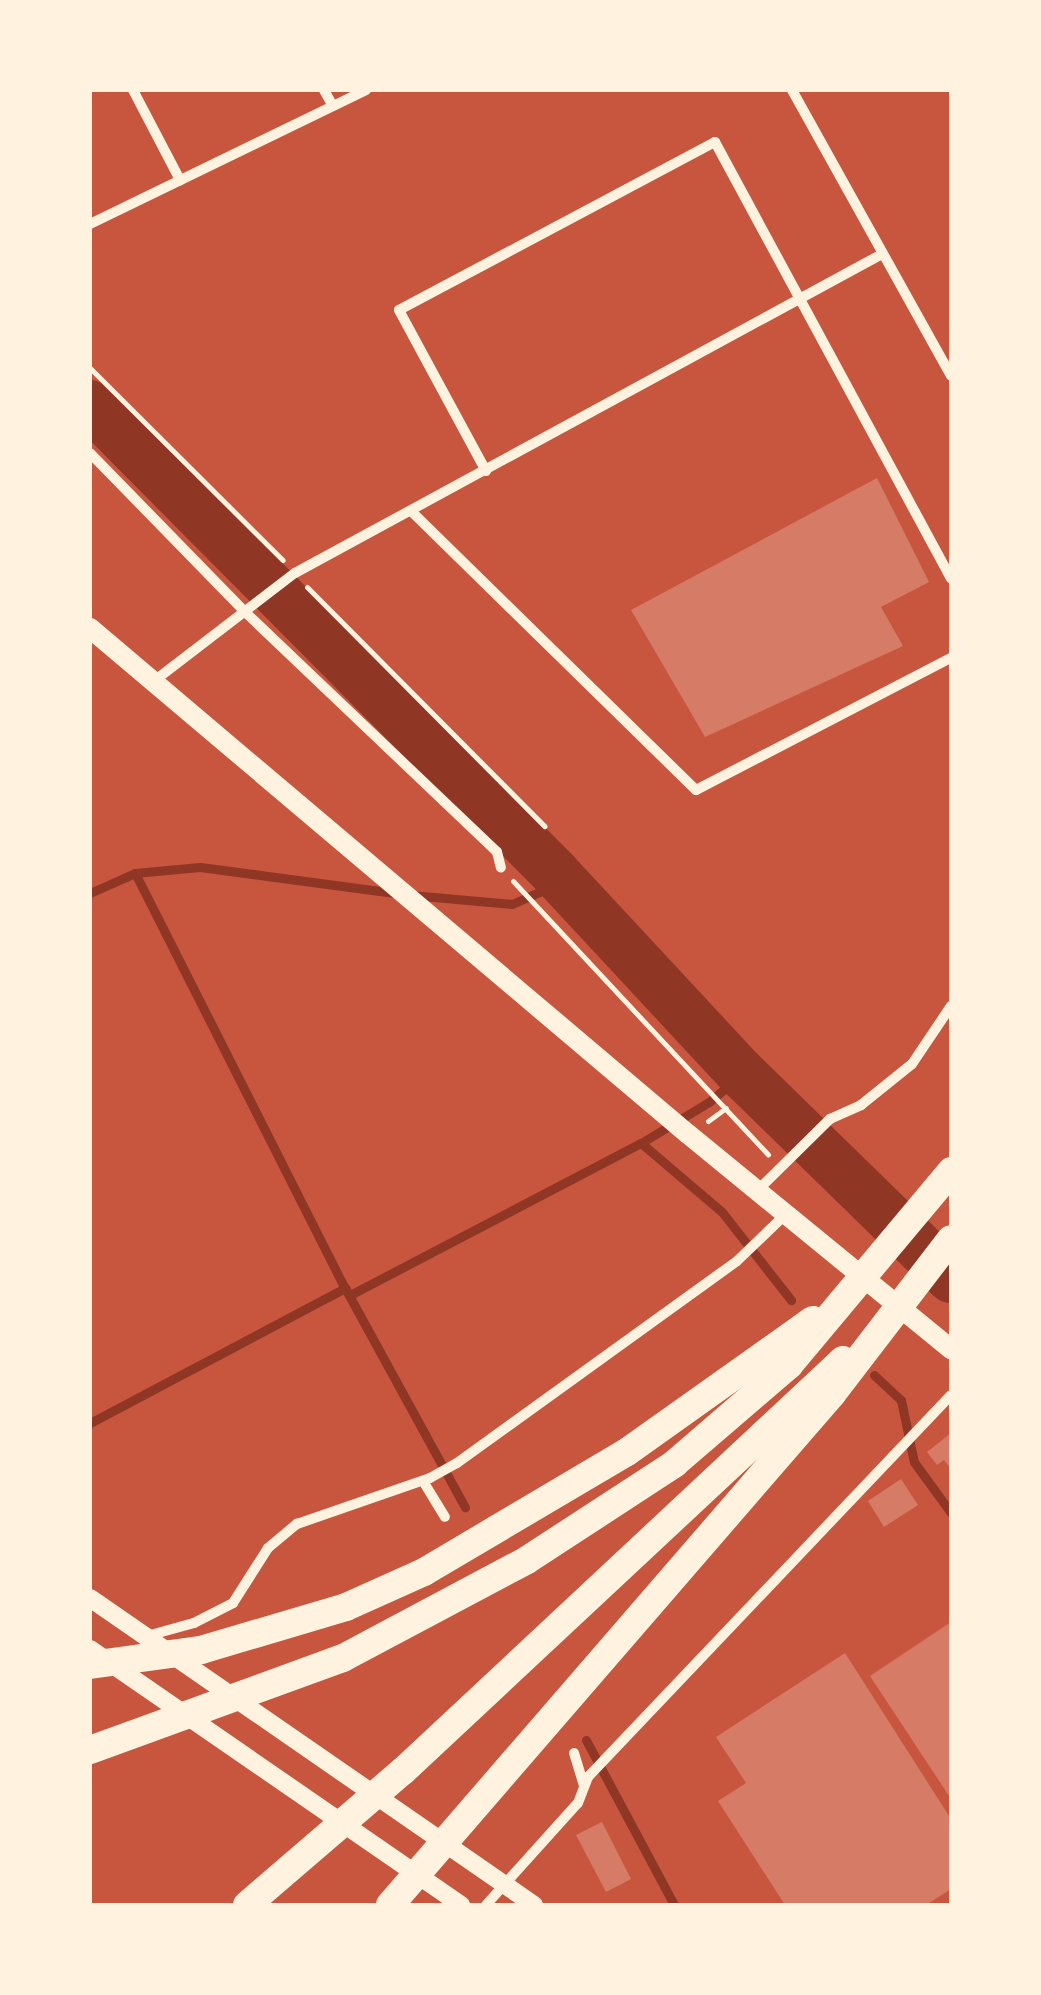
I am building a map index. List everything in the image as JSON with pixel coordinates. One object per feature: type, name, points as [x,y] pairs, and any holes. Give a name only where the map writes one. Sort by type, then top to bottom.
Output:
[{"type":"highway","points":[[90,1750],[343,1658],[528,1560],[674,1464],[790,1365],[835,1306],[944,1180]]},
{"type":"highway","points":[[390,1904],[832,1394],[875,1333],[951,1239]]},
{"type":"highway","points":[[90,1666],[201,1650],[346,1607],[424,1572],[513,1523],[627,1452],[835,1306]]},
{"type":"highway","points":[[247,1905],[403,1771],[875,1333]]},
{"type":"main road","points":[[90,628],[664,1115],[951,1350]]},
{"type":"street","points":[[132,90],[180,180]]},
{"type":"street","points":[[324,90],[333,106]]},
{"type":"street","points":[[90,224],[366,90]]},
{"type":"street","points":[[792,90],[951,376]]},
{"type":"street","points":[[486,471],[399,310],[714,142],[951,578]]},
{"type":"street","points":[[153,681],[292,574],[882,254]]},
{"type":"street","points":[[90,453],[497,852],[501,868]]},
{"type":"street","points":[[411,511],[696,790],[951,658]]},
{"type":"street","points":[[757,1191],[830,1119],[861,1105],[912,1064],[951,1006]]},
{"type":"street","points":[[147,1636],[194,1623],[233,1603],[268,1548],[297,1524],[426,1480],[457,1463],[738,1261],[786,1214]]},
{"type":"street","points":[[486,1905],[578,1803],[586,1781],[608,1755],[951,1394]]},
{"type":"street","points":[[426,1480],[445,1517]]},
{"type":"street","points":[[90,1598],[534,1905]]},
{"type":"street","points":[[90,1649],[461,1905]]},
{"type":"street","points":[[574,1753],[586,1781]]},
{"type":"path","points":[[90,368],[544,826]]},
{"type":"path","points":[[517,884],[780,1167]]},
{"type":"building","points":[[877,478],[929,582],[881,607],[903,646],[705,737],[631,610]]},
{"type":"building","points":[[951,1433],[951,1469],[944,1460],[937,1465],[927,1452]]},
{"type":"building","points":[[901,1479],[918,1505],[884,1527],[868,1501]]},
{"type":"building","points":[[951,1622],[951,1799],[870,1676]]},
{"type":"building","points":[[845,1653],[951,1819],[951,1889],[926,1905],[785,1905],[718,1801],[746,1783],[716,1737]]},
{"type":"building","points":[[602,1822],[631,1879],[606,1892],[576,1835]]},
{"type":"waterway","points":[[90,405],[555,873],[742,1074],[951,1278]]},
{"type":"waterway","points":[[90,893],[135,873],[200,867],[396,893]]},
{"type":"waterway","points":[[135,873],[345,1288],[465,1507]]},
{"type":"waterway","points":[[411,895],[512,904],[539,892],[555,873]]},
{"type":"waterway","points":[[641,1143],[709,1102],[742,1074]]},
{"type":"waterway","points":[[350,1295],[641,1143],[722,1212],[791,1300]]},
{"type":"waterway","points":[[90,1423],[345,1288]]},
{"type":"waterway","points":[[874,1375],[901,1400],[914,1462],[951,1513]]},
{"type":"waterway","points":[[586,1740],[674,1905]]}]
